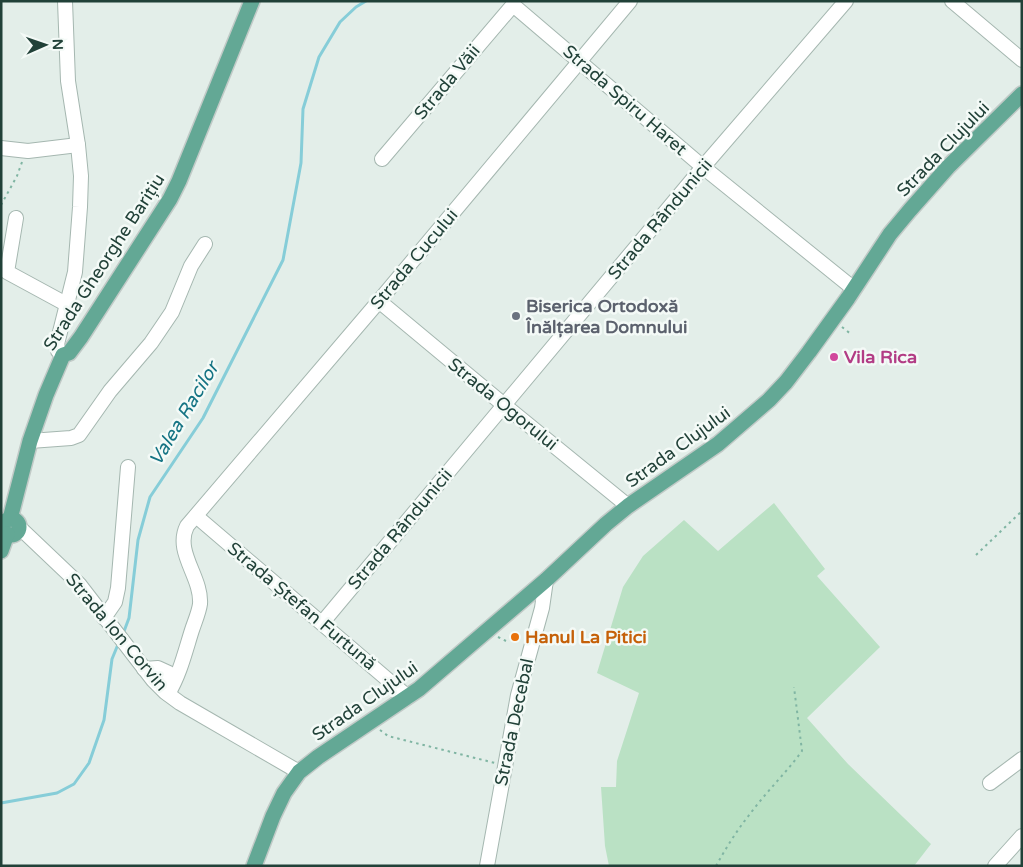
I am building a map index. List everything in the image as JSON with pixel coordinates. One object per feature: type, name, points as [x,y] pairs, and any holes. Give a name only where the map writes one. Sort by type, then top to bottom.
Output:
[{"type":"main road","name":"Strada Gheorghe Barițiu","points":[[1,551],[12,527],[30,441],[46,395],[63,355],[69,353],[81,337],[170,199],[252,1]]},
{"type":"main road","name":"Strada Clujului","points":[[254,866],[284,793],[299,772],[318,757],[408,697],[546,580],[606,524],[628,506],[718,444],[786,382],[806,357],[880,249],[910,210],[948,167],[1022,94]]},
{"type":"street","points":[[63,355],[58,351],[57,344],[75,272],[81,176],[68,81],[65,1]]},
{"type":"street","name":"Strada Rândunicii","points":[[322,622],[703,167],[846,1]]},
{"type":"street","points":[[952,1],[1022,60]]},
{"type":"street","name":"Strada Cucului","points":[[166,693],[177,679],[200,604],[183,542],[183,534],[187,526],[379,301],[580,61],[626,3]]},
{"type":"street","name":"Strada Spiru Haret","points":[[513,5],[703,167],[854,289]]},
{"type":"street","name":"Strada Văii","points":[[382,159],[513,5]]},
{"type":"street","points":[[1,148],[25,151],[78,145]]},
{"type":"street","points":[[16,218],[7,272],[66,304]]},
{"type":"street","points":[[30,441],[71,438],[79,435],[110,391],[151,343],[172,312],[191,266],[205,244]]},
{"type":"street","name":"Strada Ogorului","points":[[379,301],[628,506]]},
{"type":"street","points":[[106,621],[115,602],[118,588],[128,467]]},
{"type":"street","name":"Strada Ștefan Furtună","points":[[196,516],[408,697]]},
{"type":"street","name":"Strada Ion Corvin","points":[[12,527],[79,584],[144,669],[166,693],[299,772]]},
{"type":"street","name":"Strada Decebal","points":[[487,866],[518,695],[542,608],[546,580]]},
{"type":"street","points":[[990,783],[1022,759]]},
{"type":"street","points":[[995,866],[1022,836]]},
{"type":"path","points":[[1,205],[17,176],[25,151]]},
{"type":"path","points":[[843,328],[852,335]]},
{"type":"path","points":[[976,555],[1022,511]]},
{"type":"path","points":[[716,866],[725,849],[750,813],[788,771],[802,751],[794,687]]},
{"type":"path","points":[[370,723],[388,736],[504,765]]},
{"type":"green space","points":[[774,503],[825,569],[817,576],[880,647],[807,718],[848,764],[931,844],[914,866],[609,866],[605,846],[601,787],[616,787],[617,761],[639,693],[597,673],[623,587],[643,556],[684,520],[718,551]]},
{"type":"waterway","name":"Valea Racilor","points":[[123,634],[129,618],[138,540],[150,497],[203,418],[283,260],[301,163],[303,109],[319,57],[340,22],[356,7],[366,1]]},
{"type":"waterway","name":"Valea Racilor","points":[[1,803],[57,793],[74,784],[89,763],[104,720],[112,659],[119,642]]},
{"type":"place","name":"Biserica Ortodoxă Înălțarea Domnului","points":[[516,316]]},
{"type":"place","name":"Vila Rica","points":[[834,357]]},
{"type":"place","name":"Hanul La Pitici","points":[[515,637]]}]
